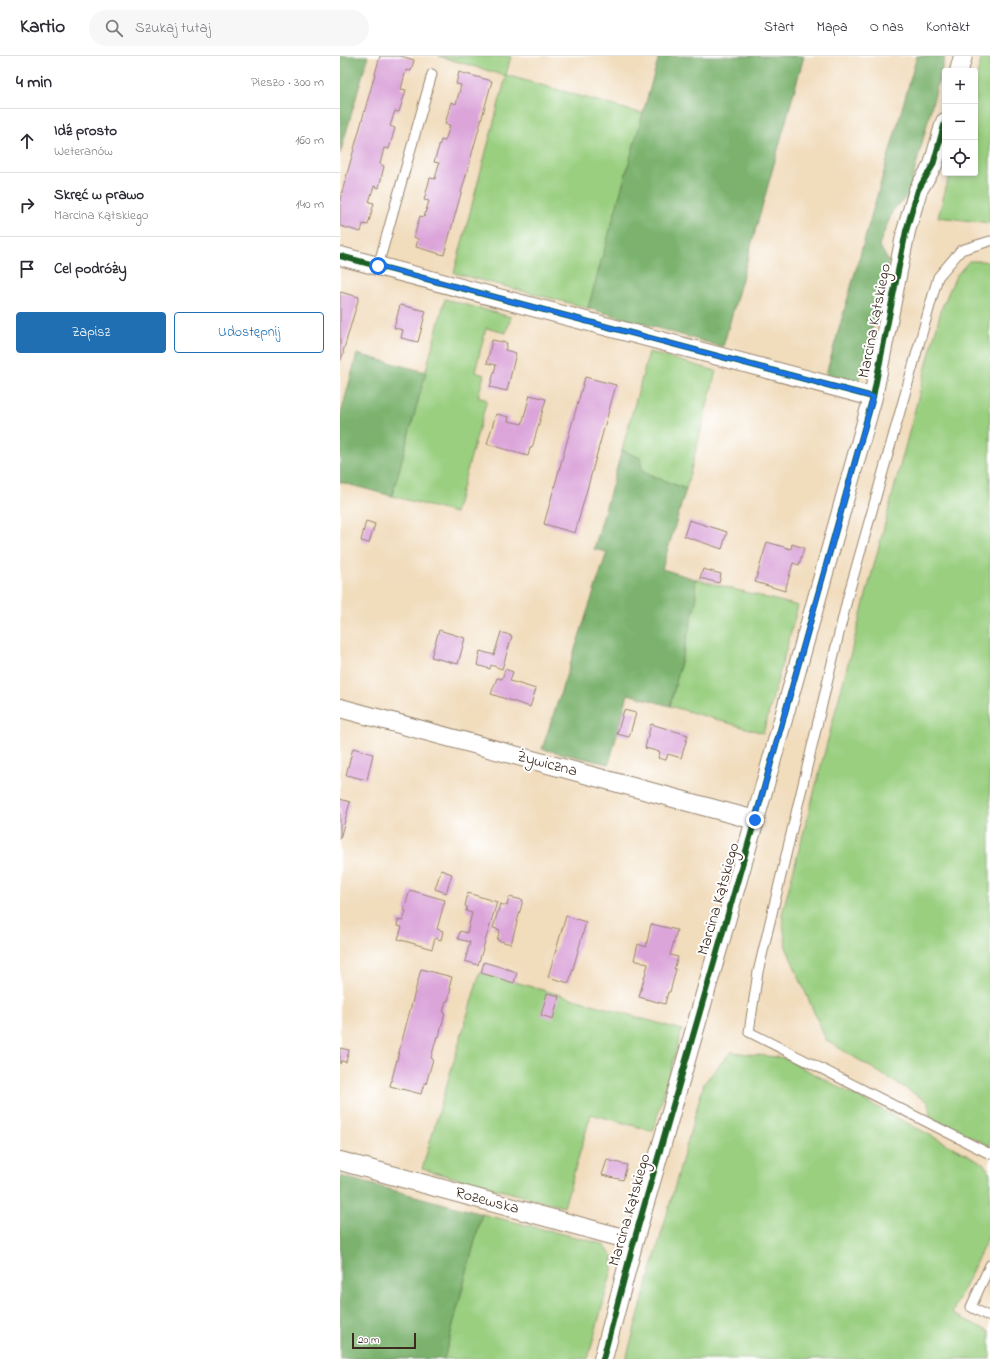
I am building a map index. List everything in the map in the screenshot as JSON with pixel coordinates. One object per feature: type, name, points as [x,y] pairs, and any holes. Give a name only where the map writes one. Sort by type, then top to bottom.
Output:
[{"type":"street","points":[[960,68],[963,56]]},
{"type":"street","name":"Marcina Kątskiego","points":[[603,1359],[634,1241],[755,820],[873,397],[906,231],[918,190],[933,165],[942,133]]},
{"type":"street","points":[[340,256],[873,397]]},
{"type":"street","name":"Żywiczna","points":[[340,708],[755,820]]},
{"type":"street","name":"Rozewska","points":[[340,1161],[634,1241]]},
{"type":"lane","points":[[378,266],[432,74]]},
{"type":"lane","points":[[990,241],[960,250],[938,278],[848,596],[758,972],[749,1032],[990,1154]]},
{"type":"lane","points":[[990,1264],[971,1308],[990,1317]]},
{"type":"green space","points":[[340,56],[368,56],[340,154]]},
{"type":"green space","points":[[439,56],[511,56],[506,75],[643,114],[588,308],[454,273],[506,76]]},
{"type":"green space","points":[[659,56],[804,56],[723,347],[588,308]]},
{"type":"green space","points":[[917,56],[945,56],[908,196],[893,210],[879,245],[889,262],[858,383],[826,374]]},
{"type":"green space","points":[[982,56],[990,56],[990,223],[938,217],[949,176],[978,176],[978,71]]},
{"type":"green space","points":[[969,261],[984,261],[990,264],[990,1146],[930,1117],[928,1102],[826,1040],[786,947],[782,914],[942,307],[956,276]]},
{"type":"green space","points":[[445,299],[511,317],[506,333],[486,328],[475,372],[484,375],[478,397],[487,400],[455,513],[392,496]]},
{"type":"green space","points":[[649,352],[716,371],[686,489],[643,472],[622,450]]},
{"type":"green space","points":[[357,354],[426,372],[392,496],[340,482],[340,417]]},
{"type":"green space","points":[[622,450],[640,458],[643,472],[686,489],[662,569],[695,579],[696,601],[670,706],[628,694],[609,764],[542,749],[607,552],[594,549]]},
{"type":"green space","points":[[695,579],[798,606],[763,733],[670,706],[696,601]]},
{"type":"green space","points":[[480,972],[682,1030],[653,1131],[591,1114],[564,1207],[422,1169]]},
{"type":"green space","points":[[731,1052],[784,1058],[983,1163],[990,1173],[990,1233],[952,1313],[990,1332],[990,1359],[626,1359],[704,1083]]},
{"type":"green space","points":[[340,1176],[482,1214],[444,1359],[340,1359]]},
{"type":"green space","points":[[482,1214],[603,1244],[613,1256],[612,1270],[588,1359],[444,1359]]},
{"type":"building","points":[[380,56],[401,56],[414,60],[411,71],[406,70],[401,89],[406,90],[399,112],[395,111],[390,126],[395,128],[389,149],[384,148],[380,164],[384,166],[379,188],[374,186],[369,202],[374,203],[368,225],[363,224],[361,232],[340,226],[340,199]]},
{"type":"building","points":[[459,72],[492,81],[444,255],[416,247],[418,239],[414,237],[420,216],[424,217],[429,201],[424,200],[430,178],[435,179],[439,163],[434,162],[441,140],[445,141],[450,125],[445,124],[451,102],[456,104],[461,85],[456,84]]},
{"type":"building","points":[[340,292],[359,297],[343,352],[344,354],[340,362]]},
{"type":"building","points":[[400,305],[426,311],[418,342],[401,338],[403,330],[394,328]]},
{"type":"building","points":[[492,340],[507,343],[505,350],[516,353],[507,391],[490,387],[496,365],[487,363]]},
{"type":"building","points":[[585,377],[616,385],[575,533],[544,524]]},
{"type":"building","points":[[530,395],[546,399],[532,448],[530,448],[528,456],[487,444],[496,414],[509,417],[508,421],[522,424]]},
{"type":"building","points":[[689,520],[727,532],[722,549],[684,536]]},
{"type":"building","points":[[366,521],[375,524],[369,543],[361,541]]},
{"type":"building","points":[[767,542],[791,549],[792,544],[804,548],[799,565],[793,563],[785,591],[755,582]]},
{"type":"building","points":[[703,569],[721,574],[719,583],[700,578]]},
{"type":"building","points":[[439,630],[465,638],[458,664],[431,657]]},
{"type":"building","points":[[501,632],[512,636],[502,669],[491,665],[490,669],[477,665],[480,651],[494,655]]},
{"type":"building","points":[[505,669],[513,672],[510,681],[536,689],[530,707],[491,694],[497,678],[502,679]]},
{"type":"building","points":[[624,710],[636,713],[629,737],[617,734]]},
{"type":"building","points":[[651,724],[688,735],[681,758],[668,754],[666,760],[658,758],[660,752],[645,748]]},
{"type":"building","points":[[353,748],[373,754],[367,780],[346,775]]},
{"type":"building","points":[[340,799],[350,802],[340,839]]},
{"type":"building","points":[[441,870],[452,874],[446,893],[435,889]]},
{"type":"building","points":[[410,890],[445,900],[437,929],[443,931],[441,940],[435,938],[432,949],[398,939],[402,927],[397,926],[398,920],[403,921],[406,911],[404,910]]},
{"type":"building","points":[[468,893],[497,902],[478,965],[465,961],[470,942],[458,939],[460,931],[467,933],[472,913],[466,911],[467,907],[465,906]]},
{"type":"building","points":[[509,897],[523,900],[511,944],[497,940],[500,930],[493,928],[500,904],[507,906]]},
{"type":"building","points":[[566,916],[586,922],[569,983],[548,977]]},
{"type":"building","points":[[651,924],[677,930],[670,955],[678,957],[674,969],[676,969],[670,992],[668,992],[665,1004],[639,997],[648,964],[634,960],[638,944],[646,947]]},
{"type":"building","points":[[484,962],[517,972],[514,983],[481,973]]},
{"type":"building","points":[[421,969],[452,977],[448,1001],[446,1001],[443,1012],[445,1012],[439,1037],[437,1036],[431,1058],[433,1059],[426,1084],[424,1083],[421,1094],[390,1086]]},
{"type":"building","points":[[547,993],[559,996],[553,1019],[541,1015]]},
{"type":"building","points":[[340,1048],[349,1050],[346,1062],[341,1061],[340,1064]]},
{"type":"building","points":[[607,1160],[627,1165],[623,1180],[602,1175]]},
{"type":"cycle path","points":[[603,1359],[634,1241],[755,820],[873,397],[906,231],[918,190],[933,165],[942,133]]},
{"type":"cycle path","points":[[340,256],[873,397]]},
{"type":"route","points":[[378,266],[873,397],[755,820]]}]
